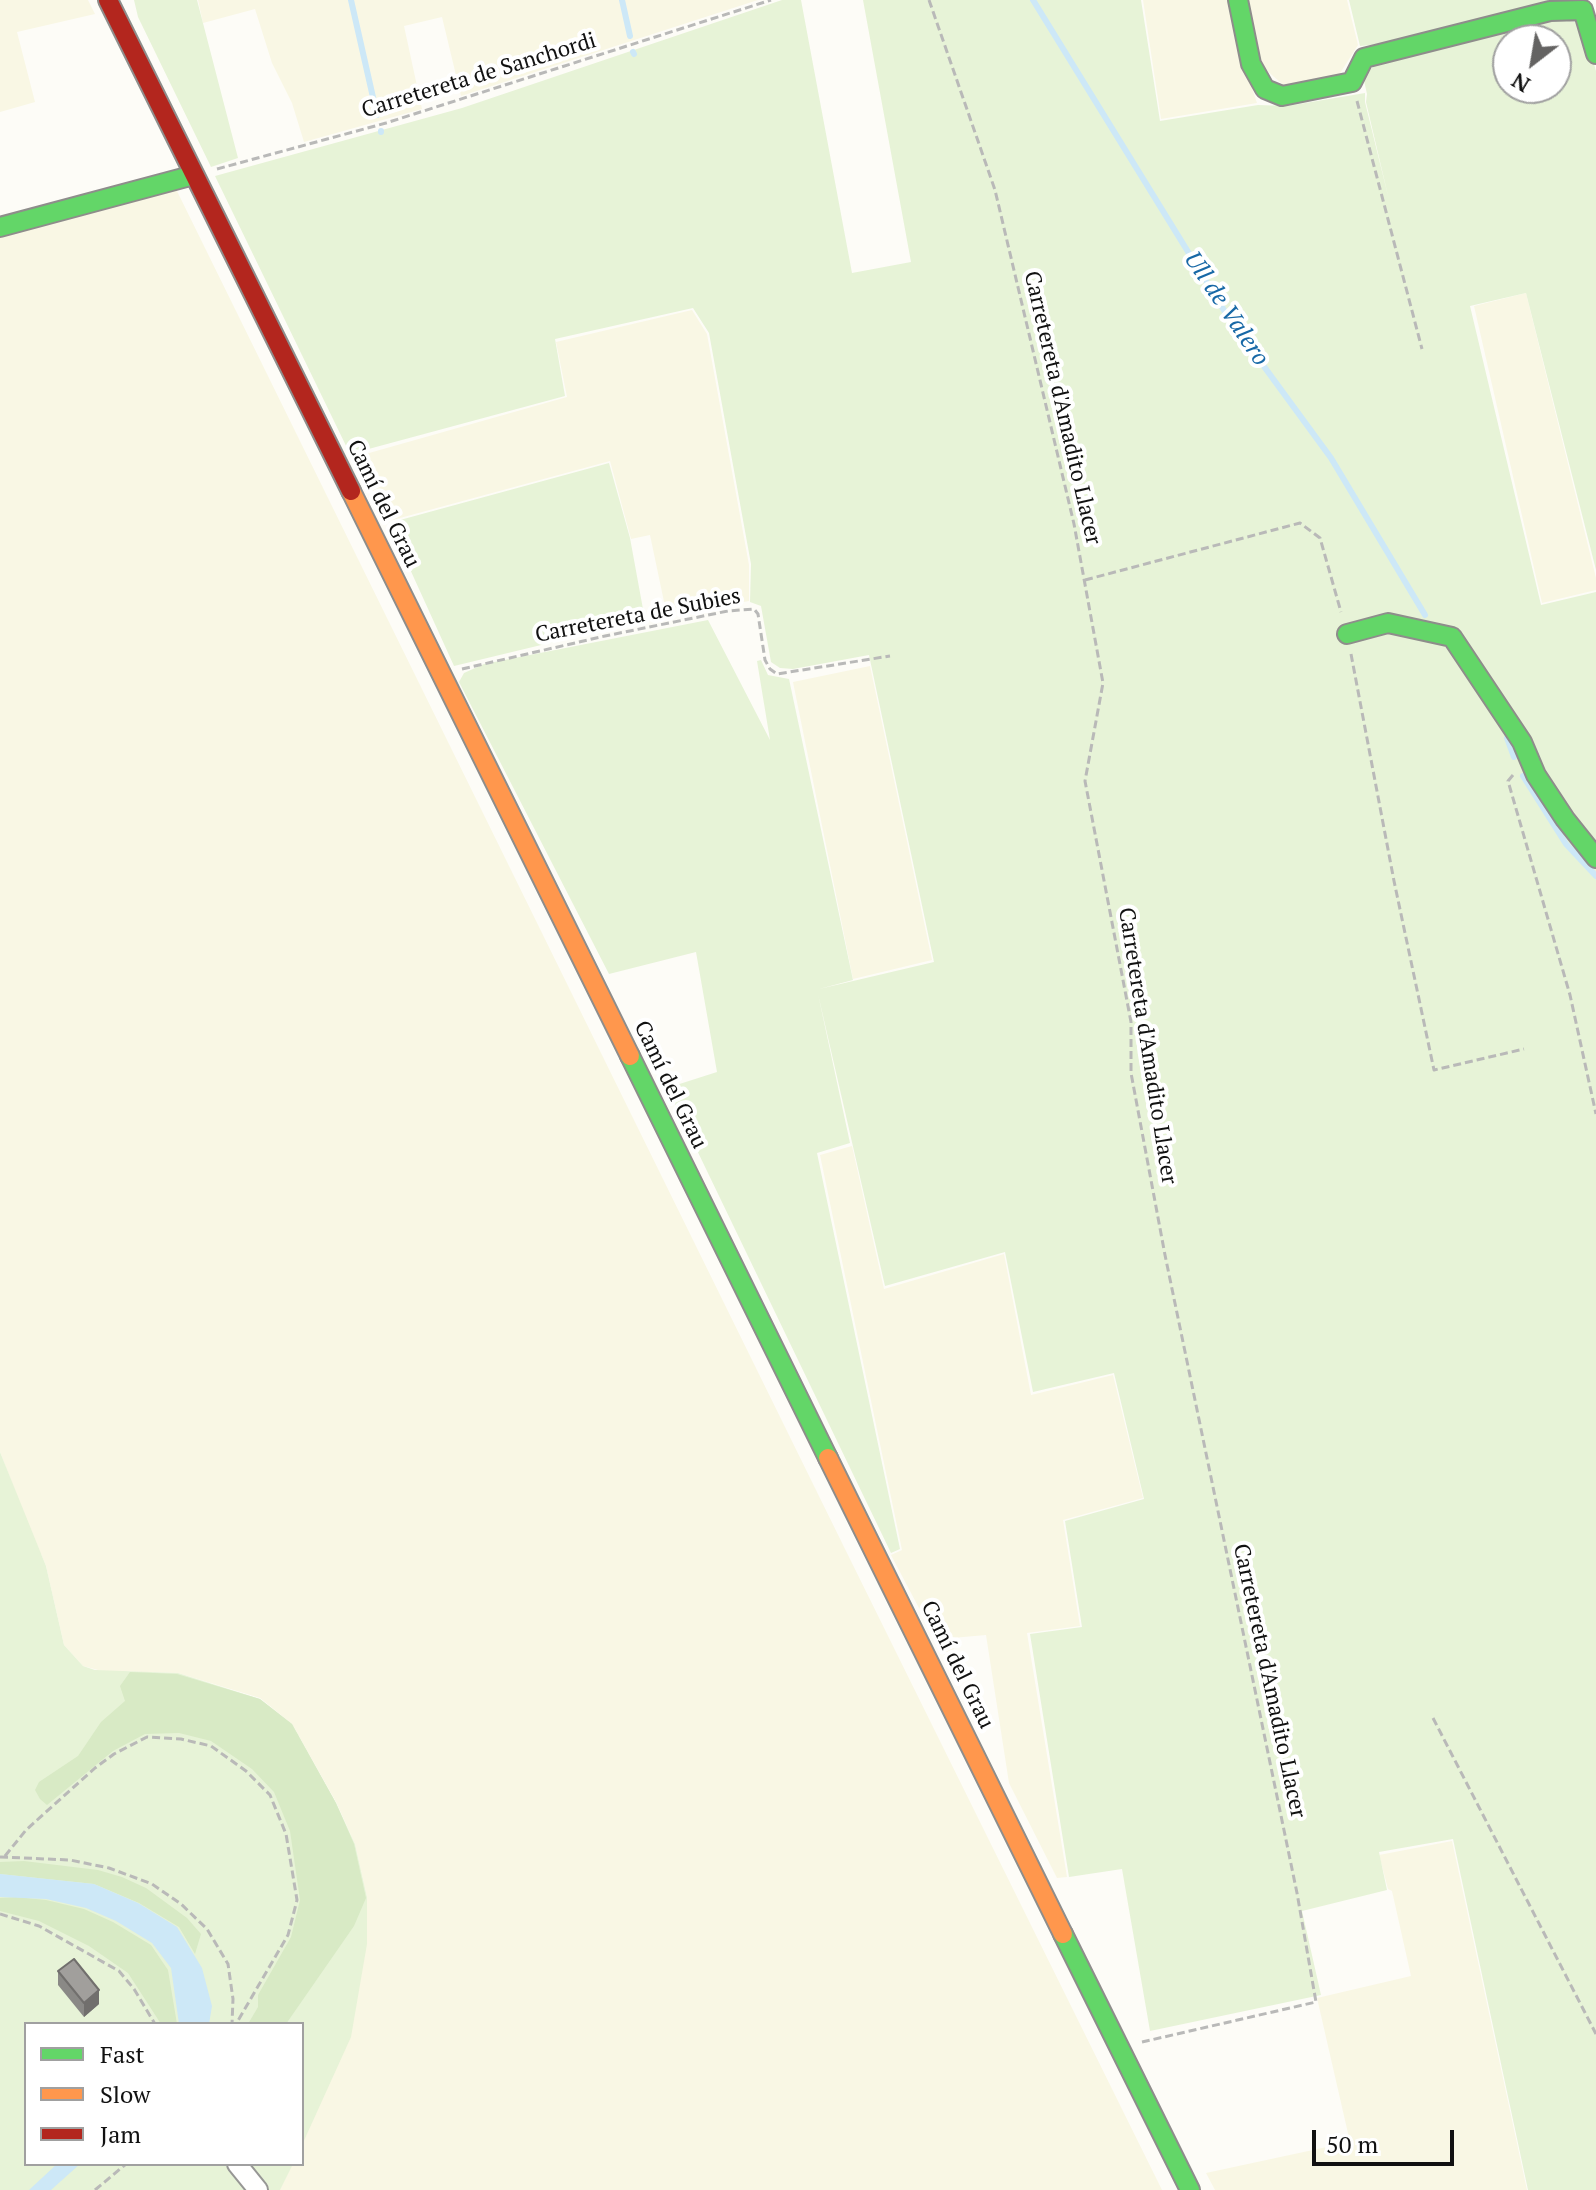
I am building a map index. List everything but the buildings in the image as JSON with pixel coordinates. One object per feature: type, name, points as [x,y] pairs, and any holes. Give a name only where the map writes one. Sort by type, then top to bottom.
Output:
[{"type":"street","name":"Camí del Grau","points":[[108,0],[1190,2190]]},
{"type":"street","points":[[1238,0],[1251,64],[1265,89],[1282,96],[1352,82],[1364,58],[1550,11],[1583,10],[1596,54]]},
{"type":"street","points":[[0,227],[194,175]]},
{"type":"street","points":[[1347,634],[1388,623],[1452,637],[1522,742],[1536,775],[1596,858]]},
{"type":"street","points":[[239,2166],[258,2190]]},
{"type":"path","name":"Carretereta de Sanchordi","points":[[194,175],[386,123],[771,0]]},
{"type":"path","name":"Carretereta d'Amadito Llacer","points":[[929,0],[995,190],[1074,524],[1103,683],[1085,781],[1131,1022],[1131,1073],[1165,1255],[1297,1893],[1316,2002],[1119,2047]]},
{"type":"path","points":[[1352,82],[1422,349]]},
{"type":"path","points":[[1084,580],[1300,523],[1320,538],[1347,634],[1434,1070],[1524,1049]]},
{"type":"path","name":"Carretereta de Subies","points":[[441,674],[605,636],[728,611],[754,609],[758,614],[765,660],[777,674],[890,656]]},
{"type":"path","points":[[1528,756],[1508,781],[1570,995],[1596,1114]]},
{"type":"path","points":[[1433,1718],[1596,2034]]},
{"type":"path","points":[[3,1856],[26,1830],[95,1768],[147,1737],[181,1739],[211,1746],[246,1771],[270,1795],[286,1834],[297,1900],[288,1935],[235,2022]]},
{"type":"path","points":[[3,1856],[70,1860],[109,1868],[152,1884],[181,1904],[207,1929],[228,1964],[234,2022]]},
{"type":"path","points":[[0,1914],[39,1926],[119,1971],[154,2022]]},
{"type":"path","points":[[95,2190],[124,2166]]},
{"type":"shaded area","points":[[0,0],[88,0],[95,14],[17,32],[35,102],[0,112]]},
{"type":"shaded area","points":[[198,0],[758,0],[461,96],[442,17],[404,26],[422,109],[304,142],[292,103],[272,63],[255,9],[203,23]]},
{"type":"shaded area","points":[[1143,0],[1228,0],[1235,38],[1257,103],[1161,119]]},
{"type":"shaded area","points":[[1245,0],[1347,0],[1358,45],[1337,78],[1287,88],[1259,64]]},
{"type":"shaded area","points":[[175,187],[1162,2190],[270,2190],[248,2166],[304,2166],[303,2022],[367,1897],[355,1844],[336,1802],[292,1724],[260,1698],[178,1673],[110,1671],[87,1705],[0,1513],[22,1522],[26,1519],[0,1452],[0,237]],"holes":[[[41,1554],[64,1645],[83,1666],[98,1670],[74,1673],[30,1565]]]},
{"type":"shaded area","points":[[1526,293],[1596,578],[1596,590],[1542,603],[1474,306]]},
{"type":"shaded area","points":[[692,310],[707,334],[749,565],[749,601],[667,616],[650,535],[631,539],[610,461],[389,521],[355,457],[567,397],[556,342]]},
{"type":"shaded area","points":[[870,666],[932,960],[853,979],[793,682]]},
{"type":"shaded area","points":[[852,1146],[884,1289],[1004,1254],[1031,1395],[1113,1375],[1143,1498],[1063,1520],[1080,1626],[1027,1633],[1067,1877],[1057,1878],[1009,1783],[986,1635],[952,1638],[958,1682],[891,1555],[902,1550],[820,1155]]},
{"type":"shaded area","points":[[1452,1841],[1527,2190],[1215,2190],[1206,2173],[1350,2142],[1317,1998],[1411,1976],[1392,1891],[1388,1889],[1379,1855]]},
{"type":"green space","points":[[134,0],[197,0],[238,158],[211,167],[138,17]]},
{"type":"green space","points":[[782,0],[801,0],[852,273],[911,262],[863,0],[1141,0],[1160,121],[1258,105],[1287,106],[1365,93],[1389,200],[1363,76],[1382,59],[1492,32],[1492,104],[1572,104],[1572,24],[1522,24],[1550,17],[1579,23],[1584,28],[1596,71],[1596,570],[1526,293],[1470,306],[1541,605],[1596,592],[1596,854],[1456,636],[1386,629],[1454,647],[1596,867],[1596,2190],[1528,2190],[1453,1839],[1379,1852],[1387,1890],[1302,1911],[1321,1995],[1150,2031],[1122,1869],[1069,1877],[1030,1634],[1082,1627],[1065,1521],[1144,1499],[1114,1373],[1033,1392],[1005,1252],[885,1286],[818,994],[850,1143],[817,1153],[900,1549],[891,1553],[667,1088],[717,1072],[696,952],[609,974],[459,682],[464,673],[484,664],[708,620],[770,740],[757,661],[761,660],[768,675],[789,679],[853,980],[819,989],[934,962],[869,655],[793,669],[780,668],[771,662],[761,606],[750,602],[751,564],[709,333],[693,308],[555,339],[565,396],[350,454],[215,176],[462,108]]},
{"type":"green space","points":[[1349,0],[1549,0],[1412,41],[1360,46]]},
{"type":"green space","points":[[609,463],[630,538],[645,620],[454,666],[389,523]]},
{"type":"green space","points":[[0,1452],[46,1566],[64,1645],[83,1666],[95,1670],[178,1673],[260,1699],[292,1724],[355,1844],[367,1897],[367,1944],[351,2037],[304,2141],[304,2022],[24,2022],[24,2166],[292,2166],[280,2190],[0,2190]]},
{"type":"green space","points":[[130,1672],[177,1674],[260,1699],[292,1724],[336,1803],[354,1844],[366,1898],[354,1926],[287,2022],[249,2022],[258,2007],[258,1995],[291,1937],[300,1900],[290,1831],[274,1792],[252,1769],[211,1741],[179,1733],[145,1734],[113,1751],[47,1805],[35,1790],[39,1782],[78,1756],[101,1722],[125,1701],[120,1686]]},
{"type":"green space","points":[[24,1861],[98,1870],[146,1888],[187,1918],[201,1934],[195,1954],[179,1927],[139,1903],[94,1884],[0,1874],[0,1862]]},
{"type":"green space","points":[[0,1898],[46,1900],[84,1909],[151,1945],[168,1970],[177,2022],[160,2022],[128,1973],[89,1946],[39,1921],[0,1911]]},
{"type":"water","points":[[0,1874],[94,1884],[138,1903],[177,1927],[202,1968],[212,2006],[209,2022],[179,2022],[171,1968],[152,1943],[116,1921],[86,1908],[46,1899],[0,1897]]},
{"type":"water","points":[[55,2166],[78,2166],[51,2190],[29,2190]]},
{"type":"waterway","points":[[351,0],[377,115]]},
{"type":"waterway","points":[[622,0],[630,36]]},
{"type":"waterway","name":"Ull de Valero","points":[[1033,0],[1230,320],[1331,458],[1425,615]]},
{"type":"waterway","name":"Ull de Valero","points":[[1507,738],[1514,757]]},
{"type":"waterway","name":"Ull de Valero","points":[[1523,776],[1566,844],[1596,876]]},
{"type":"traffic: fast","points":[[1238,0],[1251,64],[1265,89],[1282,96],[1352,82],[1364,58],[1550,11],[1583,10],[1596,54]]},
{"type":"traffic: fast","points":[[0,227],[194,175]]},
{"type":"traffic: fast","points":[[1347,634],[1388,623],[1452,637],[1522,742],[1536,775],[1596,858]]},
{"type":"traffic: fast","points":[[630,1056],[828,1458]]},
{"type":"traffic: fast","points":[[1063,1934],[1190,2190]]},
{"type":"traffic: slow","points":[[351,491],[630,1056]]},
{"type":"traffic: slow","points":[[828,1458],[1063,1934]]},
{"type":"traffic: jam","points":[[108,0],[351,491]]}]
